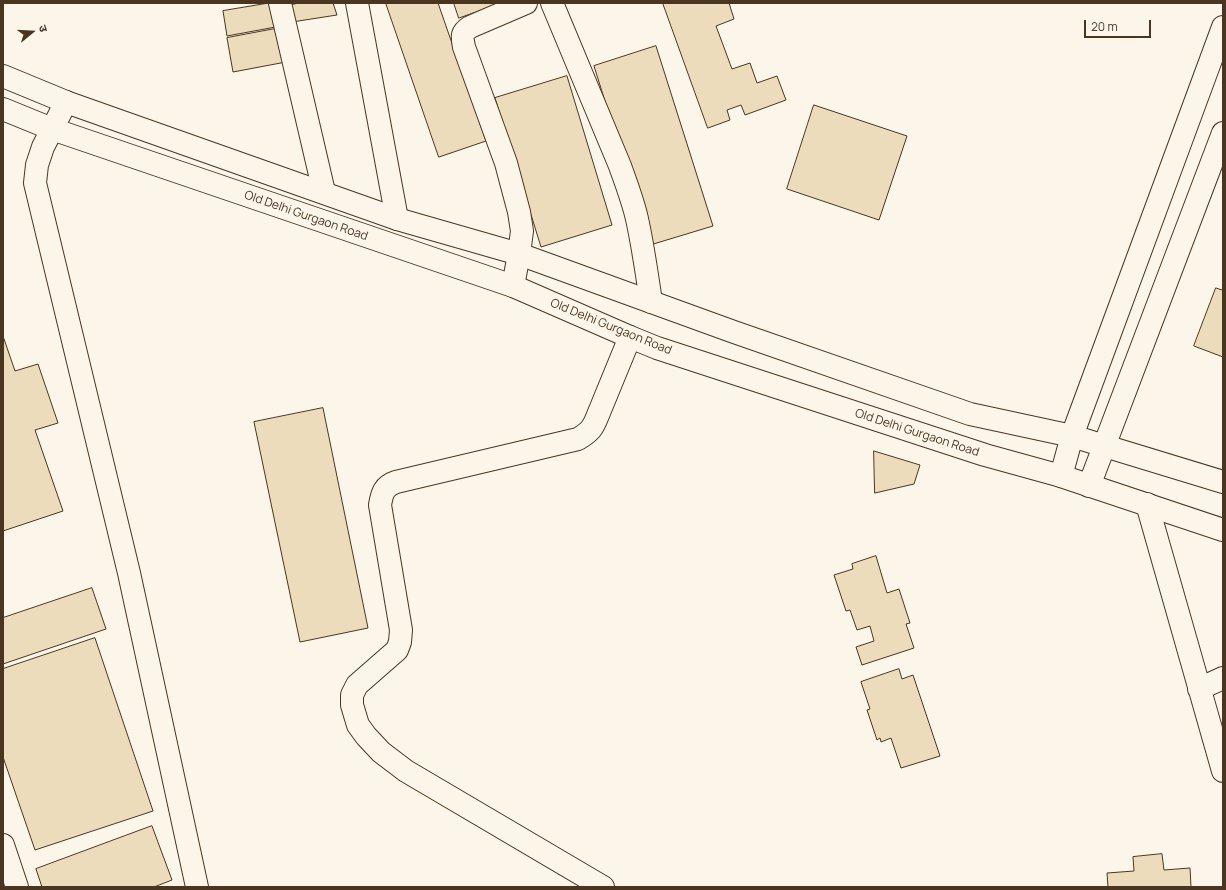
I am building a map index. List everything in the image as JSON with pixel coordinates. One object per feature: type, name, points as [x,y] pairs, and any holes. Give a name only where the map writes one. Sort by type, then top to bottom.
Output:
[{"type":"main road","points":[[280,3],[324,192]]},
{"type":"main road","points":[[357,3],[397,219]]},
{"type":"main road","points":[[552,3],[629,190],[637,217],[643,246],[651,302]]},
{"type":"main road","points":[[513,286],[522,231],[519,212],[506,163],[464,47],[462,36],[470,27],[521,4]]},
{"type":"main road","points":[[1061,476],[1072,436],[1223,27]]},
{"type":"main road","points":[[3,76],[66,102],[397,219],[519,254],[970,414],[1072,436],[1223,482]]},
{"type":"main road","points":[[66,102],[52,129],[37,165],[35,183],[129,573],[197,887]]},
{"type":"main road","name":"Old Delhi Gurgaon Road","points":[[3,109],[52,129],[513,286],[657,348],[985,455],[1061,476],[1223,530]]},
{"type":"main road","points":[[1089,486],[1223,133]]},
{"type":"main road","points":[[603,887],[406,771],[381,752],[358,725],[352,706],[352,695],[357,685],[397,650],[400,642],[401,630],[380,505],[381,497],[385,489],[389,484],[396,482],[578,439],[588,433],[598,415],[630,337]]},
{"type":"main road","points":[[1147,504],[1199,688],[1215,713],[1223,771]]},
{"type":"main road","points":[[1199,688],[1223,678]]},
{"type":"main road","points":[[3,845],[17,887]]},
{"type":"building","points":[[276,3],[281,26],[227,36],[223,11]]},
{"type":"building","points":[[299,3],[333,3],[337,15],[292,22],[287,6]]},
{"type":"building","points":[[386,3],[438,3],[486,141],[439,157]]},
{"type":"building","points":[[454,3],[495,3],[496,5],[459,18]]},
{"type":"building","points":[[663,3],[729,3],[734,19],[716,26],[732,69],[750,63],[757,83],[777,76],[786,100],[745,115],[741,105],[727,110],[730,120],[708,128]]},
{"type":"building","points":[[280,28],[286,62],[233,72],[227,38]]},
{"type":"building","points":[[656,46],[713,226],[650,245],[594,66]]},
{"type":"building","points":[[567,76],[612,225],[541,247],[495,98]]},
{"type":"building","points":[[814,105],[907,136],[879,220],[787,189]]},
{"type":"building","points":[[1216,288],[1222,290],[1223,288],[1223,357],[1194,346]]},
{"type":"building","points":[[3,336],[15,371],[38,364],[58,423],[35,430],[63,511],[3,531]]},
{"type":"building","points":[[323,408],[368,628],[300,642],[254,422]]},
{"type":"building","points":[[874,451],[920,465],[914,484],[875,493]]},
{"type":"building","points":[[876,556],[887,593],[899,589],[910,623],[906,624],[914,648],[862,665],[856,647],[874,641],[870,626],[857,630],[850,610],[846,611],[834,575],[853,569],[852,564]]},
{"type":"building","points":[[92,588],[106,629],[3,664],[3,618]]},
{"type":"building","points":[[95,638],[153,811],[35,850],[3,757],[3,669]]},
{"type":"building","points":[[899,669],[902,679],[913,675],[940,756],[901,768],[891,738],[881,742],[880,738],[877,740],[867,710],[870,709],[861,682]]},
{"type":"building","points":[[152,826],[172,880],[154,887],[42,887],[36,869]]},
{"type":"building","points":[[1162,854],[1164,870],[1190,868],[1191,887],[1108,887],[1107,873],[1134,871],[1133,857]]}]
